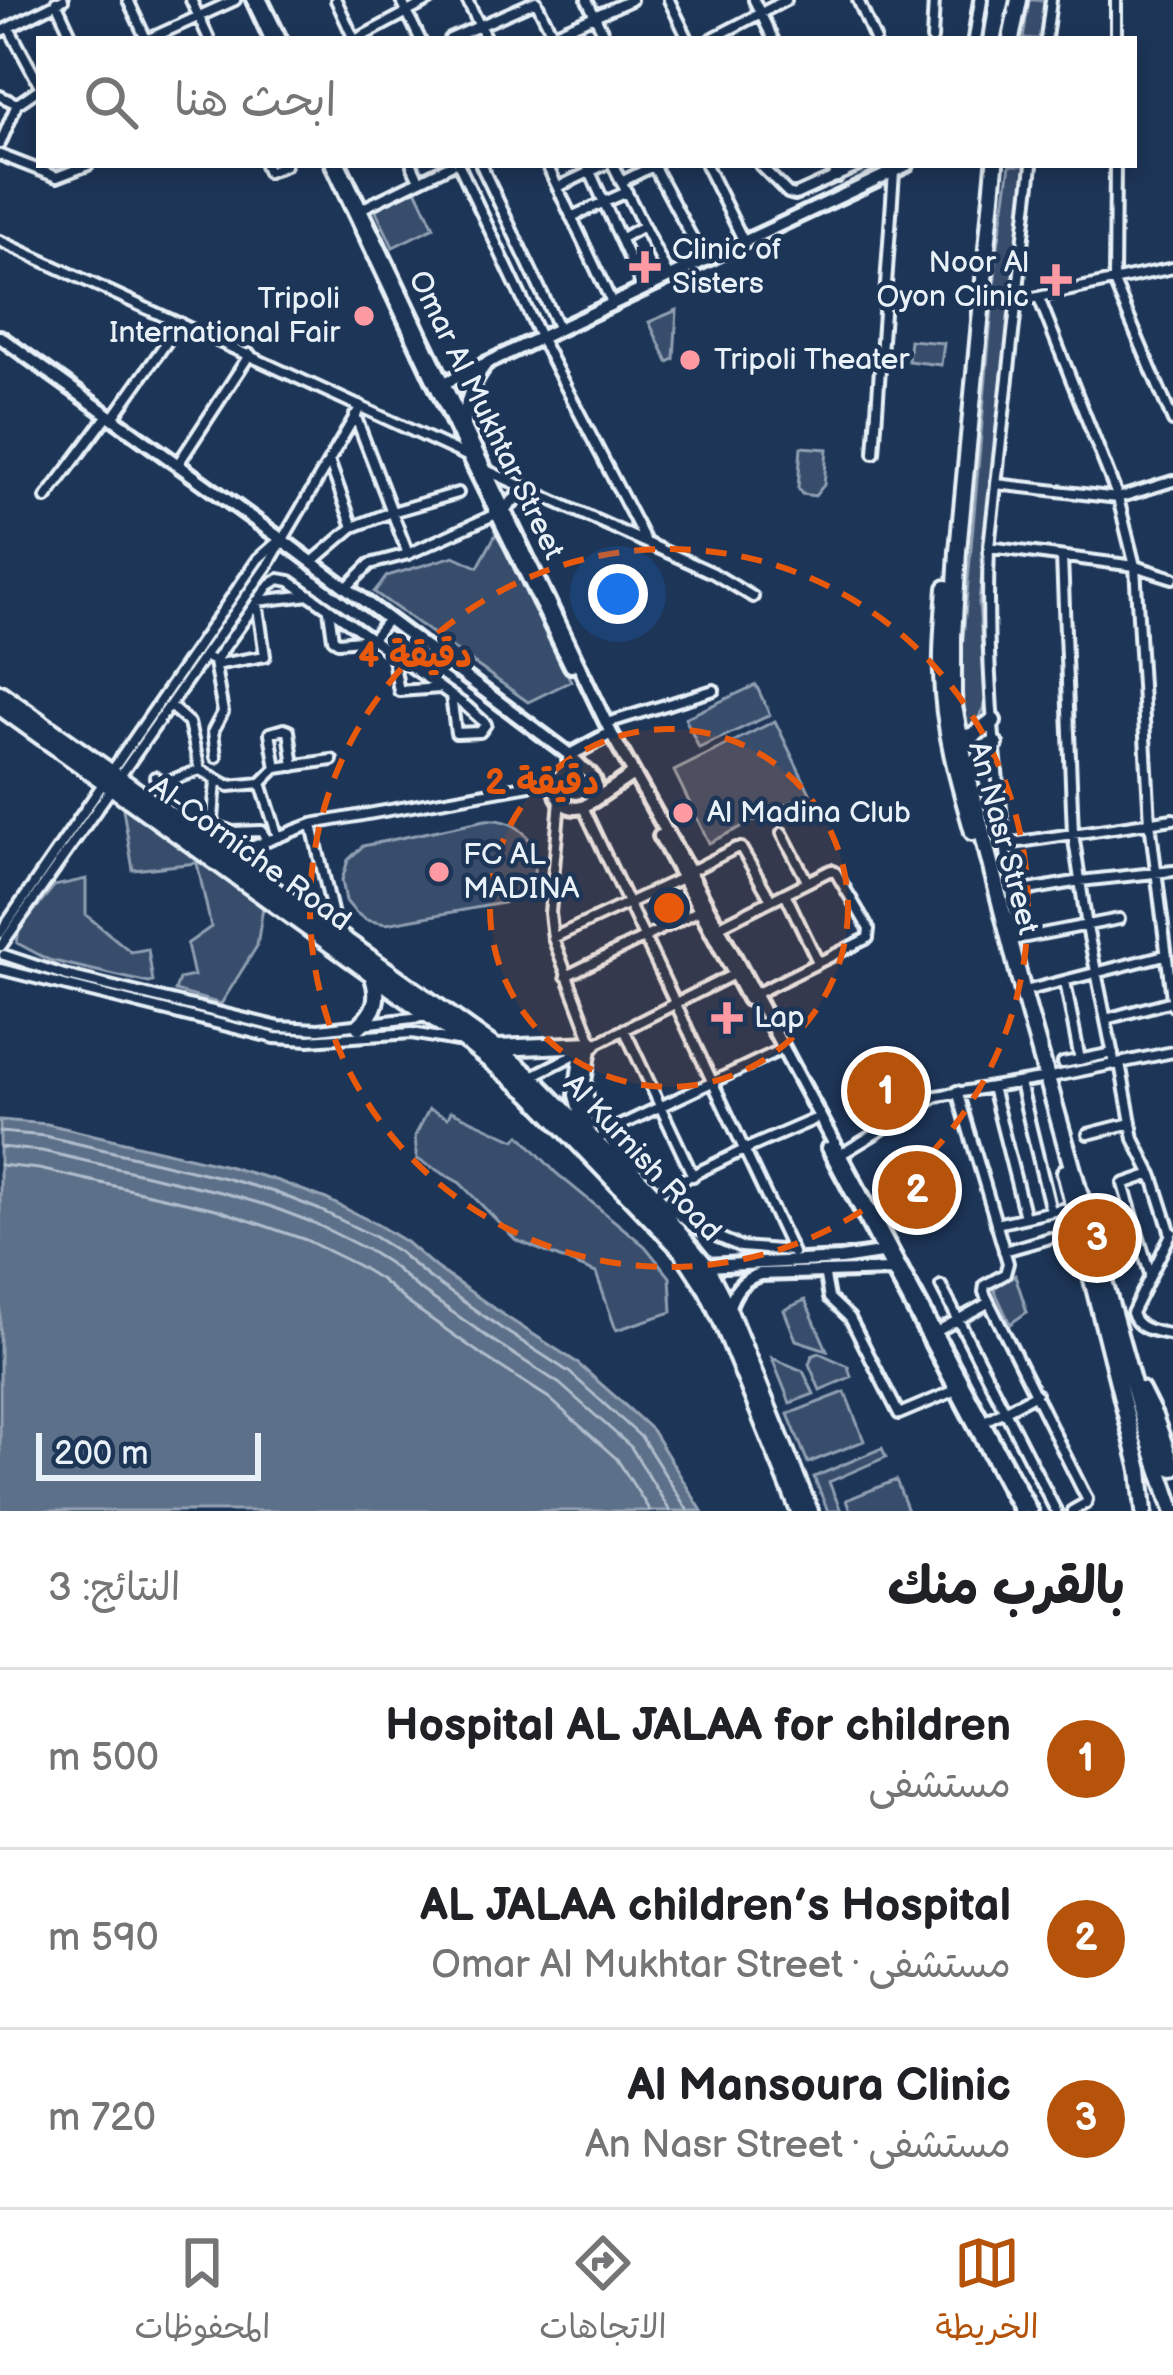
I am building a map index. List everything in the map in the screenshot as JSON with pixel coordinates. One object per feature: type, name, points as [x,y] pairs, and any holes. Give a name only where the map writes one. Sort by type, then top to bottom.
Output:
[{"type":"highway","points":[[1009,36],[1015,0]]},
{"type":"highway","name":"An Nasr Street","points":[[991,168],[952,637],[953,701],[1020,993],[1129,1369]]},
{"type":"highway","name":"An Nasr Street","points":[[991,168],[950,545],[942,674],[955,772],[1010,941]]},
{"type":"highway","name":"Al-Corniche Road","points":[[0,693],[374,977],[435,1013]]},
{"type":"highway","name":"Al-Corniche Road","points":[[0,707],[211,843],[337,935],[469,1043]]},
{"type":"highway","points":[[959,739],[993,721]]},
{"type":"highway","points":[[967,773],[987,747],[995,744]]},
{"type":"highway","points":[[359,1026],[376,1004],[374,977]]},
{"type":"highway","name":"Al Kurnish Road","points":[[435,1013],[496,1048],[531,1077],[652,1194],[706,1266],[728,1309],[810,1511]]},
{"type":"highway","name":"Al Kurnish Road","points":[[469,1043],[530,1093],[681,1250],[722,1322],[799,1511]]},
{"type":"highway","points":[[496,1048],[588,1047],[577,1095],[596,1138]]},
{"type":"highway","name":"An Nasr Street","points":[[1045,1079],[1136,1451],[1144,1511]]},
{"type":"highway","points":[[601,1196],[615,1180]]},
{"type":"highway","points":[[1129,1369],[1154,1416],[1173,1468]]},
{"type":"highway","points":[[1129,1369],[1173,1510]]},
{"type":"highway","points":[[726,1379],[742,1372]]},
{"type":"main road","points":[[257,0],[268,36]]},
{"type":"main road","points":[[978,36],[984,0]]},
{"type":"main road","name":"Omar Al Mukhtar Street","points":[[337,168],[469,457],[630,775],[718,927],[776,1052],[1031,1511]]},
{"type":"main road","points":[[439,385],[901,168]]},
{"type":"main road","points":[[0,337],[281,538],[570,755],[596,785],[586,805]]},
{"type":"main road","points":[[465,428],[471,385],[487,364]]},
{"type":"main road","name":"Omar Al Mukhtar Street","points":[[439,385],[486,470],[500,511]]},
{"type":"main road","points":[[500,511],[528,488]]},
{"type":"main road","points":[[608,731],[570,755],[556,786],[560,800],[572,808],[586,805],[630,775]]},
{"type":"main road","points":[[562,774],[585,770]]},
{"type":"main road","name":"Omar Al Mukhtar Street","points":[[686,875],[700,910],[754,995],[858,1197]]},
{"type":"main road","points":[[706,1266],[794,1255],[887,1251]]},
{"type":"main road","name":"Omar Al Mukhtar Street","points":[[887,1251],[891,1270],[932,1334],[1020,1511]]},
{"type":"main road","points":[[728,1309],[734,1293],[752,1277],[891,1270]]},
{"type":"street","points":[[128,0],[146,36]]},
{"type":"street","points":[[191,0],[208,36]]},
{"type":"street","points":[[153,36],[235,0]]},
{"type":"street","points":[[335,0],[354,36]]},
{"type":"street","points":[[401,0],[418,36]]},
{"type":"street","points":[[361,36],[430,0]]},
{"type":"street","points":[[467,0],[484,36]]},
{"type":"street","points":[[587,0],[604,36]]},
{"type":"street","points":[[552,36],[631,0]]},
{"type":"street","points":[[670,0],[687,36]]},
{"type":"street","points":[[754,0],[771,36]]},
{"type":"street","points":[[717,36],[786,0]]},
{"type":"street","points":[[858,0],[874,36]]},
{"type":"street","points":[[932,36],[934,0]]},
{"type":"street","points":[[1046,36],[1052,0]]},
{"type":"street","points":[[1116,0],[1116,36]]},
{"type":"street","points":[[36,82],[5,30],[58,1],[73,36]]},
{"type":"street","points":[[456,36],[535,1],[550,36]]},
{"type":"street","points":[[0,144],[17,104],[36,89]]},
{"type":"street","points":[[0,96],[17,104]]},
{"type":"street","points":[[0,155],[57,177],[79,168]]},
{"type":"street","points":[[413,168],[419,180]]},
{"type":"street","points":[[357,210],[448,168]]},
{"type":"street","points":[[456,168],[645,540]]},
{"type":"street","points":[[482,168],[559,330]]},
{"type":"street","points":[[548,168],[613,305]]},
{"type":"street","points":[[558,188],[588,168],[644,290]]},
{"type":"street","points":[[614,168],[669,278]]},
{"type":"street","points":[[621,182],[648,168]]},
{"type":"street","points":[[656,168],[704,261]]},
{"type":"street","points":[[707,168],[744,242]]},
{"type":"street","points":[[763,168],[788,194],[795,195],[854,168]]},
{"type":"street","points":[[833,168],[837,176]]},
{"type":"street","points":[[1032,168],[989,547],[987,611],[995,744],[1012,893],[1010,941],[1119,919]]},
{"type":"street","points":[[1115,168],[1114,282],[1173,421]]},
{"type":"street","points":[[874,453],[894,172]]},
{"type":"street","points":[[571,218],[626,192]]},
{"type":"street","points":[[622,238],[643,226]]},
{"type":"street","points":[[0,241],[250,354],[358,411],[469,457]]},
{"type":"street","points":[[1016,302],[1173,268]]},
{"type":"street","points":[[1039,298],[1118,498],[1135,566],[1150,822],[1173,1004],[1106,1019]]},
{"type":"street","points":[[46,498],[179,323]]},
{"type":"street","points":[[177,466],[250,354]]},
{"type":"street","points":[[358,411],[281,538],[258,559],[170,706],[111,779],[2,949],[0,967],[274,1038],[412,1033],[469,1043]]},
{"type":"street","points":[[358,411],[408,554]]},
{"type":"street","points":[[328,460],[352,527]]},
{"type":"street","points":[[486,470],[645,540],[753,597]]},
{"type":"street","points":[[997,484],[1118,498],[1173,481]]},
{"type":"street","points":[[312,562],[352,527],[458,493]]},
{"type":"street","points":[[346,588],[370,564],[408,554],[500,511]]},
{"type":"street","points":[[989,547],[1135,566],[1173,578]]},
{"type":"street","points":[[1062,557],[1073,833],[1080,881],[1134,1139],[1172,1232],[1133,1318],[1141,1327],[1173,1335]]},
{"type":"street","points":[[216,757],[213,731],[223,712],[214,662],[269,585],[279,580],[290,581],[392,653],[484,720],[480,732],[456,733],[451,696]]},
{"type":"street","points":[[257,602],[310,595]]},
{"type":"street","points":[[198,659],[220,664],[265,656],[257,602]]},
{"type":"street","points":[[329,608],[335,641],[372,639],[388,619]]},
{"type":"street","points":[[392,653],[399,691],[440,688]]},
{"type":"street","points":[[0,932],[198,659]]},
{"type":"street","points":[[608,731],[714,690]]},
{"type":"street","points":[[470,710],[483,691]]},
{"type":"street","points":[[170,706],[189,723],[200,770],[229,786],[261,783],[276,769],[332,760]]},
{"type":"street","points":[[276,769],[270,733],[284,729],[289,731],[295,766]]},
{"type":"street","points":[[154,777],[160,784],[200,770]]},
{"type":"street","points":[[217,781],[216,826],[232,832],[261,831],[268,841]]},
{"type":"street","points":[[261,783],[278,837]]},
{"type":"street","points":[[211,843],[241,849],[312,824],[541,783],[556,786]]},
{"type":"street","points":[[560,800],[550,913],[553,938],[588,1047]]},
{"type":"street","points":[[586,805],[627,905],[794,1255]]},
{"type":"street","points":[[1006,844],[1173,819]]},
{"type":"street","points":[[312,824],[337,935]]},
{"type":"street","points":[[782,832],[806,881]]},
{"type":"street","points":[[553,938],[736,848],[741,848],[771,900]]},
{"type":"street","points":[[1012,893],[1173,871]]},
{"type":"street","points":[[718,927],[825,872],[836,873],[869,929],[868,938],[754,995]]},
{"type":"street","points":[[785,892],[818,962]]},
{"type":"street","points":[[566,976],[700,910]]},
{"type":"street","points":[[2,949],[64,975],[279,1027],[359,1026],[435,1013]]},
{"type":"street","points":[[1020,993],[1168,957]]},
{"type":"street","points":[[531,1077],[738,972]]},
{"type":"street","points":[[1065,981],[1080,1060]]},
{"type":"street","points":[[222,1026],[226,1015]]},
{"type":"street","points":[[337,1027],[340,1038]]},
{"type":"street","points":[[624,1029],[693,1176]]},
{"type":"street","points":[[596,1138],[776,1052]]},
{"type":"street","points":[[840,1155],[937,1096],[1173,1052]]},
{"type":"street","points":[[1063,1063],[1113,1053]]},
{"type":"street","points":[[1020,1083],[1051,1211]]},
{"type":"street","points":[[992,1087],[1025,1217]]},
{"type":"street","points":[[958,1091],[1007,1270],[984,1287],[988,1303],[1087,1499],[1072,1511]]},
{"type":"street","points":[[794,1255],[727,1243],[692,1226],[652,1194],[813,1120]]},
{"type":"street","points":[[1088,1134],[1131,1123]]},
{"type":"street","points":[[1150,1276],[1123,1184],[1152,1174]]},
{"type":"street","points":[[997,1224],[1062,1209]]},
{"type":"street","points":[[1004,1251],[1050,1238]]},
{"type":"street","points":[[824,1270],[829,1298],[850,1318],[896,1412],[956,1390]]},
{"type":"street","points":[[941,1286],[1056,1511]]},
{"type":"street","points":[[932,1334],[988,1303]]},
{"type":"street","points":[[982,1423],[1036,1394]]},
{"type":"shaded area","points":[[1029,0],[1044,0],[1040,36],[1023,36]]},
{"type":"shaded area","points":[[1010,168],[1026,168],[979,602],[986,706],[974,725],[967,727],[962,649],[997,253]]},
{"type":"shaded area","points":[[415,187],[434,227],[393,247],[374,207]]},
{"type":"shaded area","points":[[677,310],[674,359],[668,362],[649,322]]},
{"type":"shaded area","points":[[910,340],[944,343],[941,365],[908,361]]},
{"type":"shaded area","points":[[801,447],[827,449],[824,485],[815,496],[802,494],[798,488]]},
{"type":"shaded area","points":[[497,532],[571,681],[528,702],[374,592],[387,576],[454,556],[478,567]]},
{"type":"shaded area","points":[[756,685],[770,715],[699,748],[685,718]]},
{"type":"shaded area","points":[[775,721],[810,793],[709,843],[674,771]]},
{"type":"shaded area","points":[[122,803],[263,907],[257,946],[221,1004],[175,991],[179,979],[194,976],[187,944],[211,927],[197,863],[133,870]]},
{"type":"shaded area","name":"FC AL MADINA","points":[[485,820],[504,822],[529,839],[535,867],[519,894],[503,903],[386,924],[366,920],[346,901],[342,880],[348,860],[363,846]]},
{"type":"shaded area","points":[[86,879],[86,915],[131,952],[148,949],[153,982],[49,960],[17,943],[19,930],[54,886]]},
{"type":"shaded area","points":[[429,1109],[448,1118],[451,1111],[515,1140],[520,1135],[556,1173],[645,1246],[670,1277],[672,1312],[616,1330],[596,1273],[516,1240],[460,1183],[417,1159],[415,1136]]},
{"type":"shaded area","points":[[1015,1275],[1027,1312],[1010,1324],[992,1285]]},
{"type":"shaded area","points":[[805,1300],[827,1350],[796,1340],[784,1310]]},
{"type":"shaded area","points":[[819,1353],[848,1366],[851,1377],[820,1390],[809,1364]]},
{"type":"shaded area","points":[[772,1358],[803,1371],[814,1394],[790,1403]]},
{"type":"shaded area","points":[[845,1392],[864,1441],[808,1463],[788,1414]]},
{"type":"shaded area","points":[[882,1448],[886,1457],[829,1482],[841,1511],[828,1511],[814,1477]]},
{"type":"shaded area","points":[[896,1480],[908,1511],[850,1511],[846,1500]]},
{"type":"water","points":[[0,1120],[47,1124],[227,1166],[326,1199],[378,1225],[576,1362],[618,1399],[652,1430],[702,1511],[0,1511]]},
{"type":"place","name":"Clinic of Sisters","points":[[645,267]]},
{"type":"place","name":"Noor Al Oyon Clinic","points":[[1056,280]]},
{"type":"place","name":"Tripoli International Fair","points":[[364,316]]},
{"type":"place","name":"Tripoli Theater","points":[[690,360]]},
{"type":"place","name":"Al Madina Club","points":[[683,813]]},
{"type":"place","name":"FC AL MADINA","points":[[439,872]]},
{"type":"place","name":"Lap","points":[[727,1018]]},
{"type":"place","name":"Hospital AL JALAA for children","points":[[886,1091]]},
{"type":"place","name":"AL JALAA children’s Hospital","points":[[917,1190]]},
{"type":"place","name":"Al Mansoura Clinic","points":[[1097,1238]]}]
